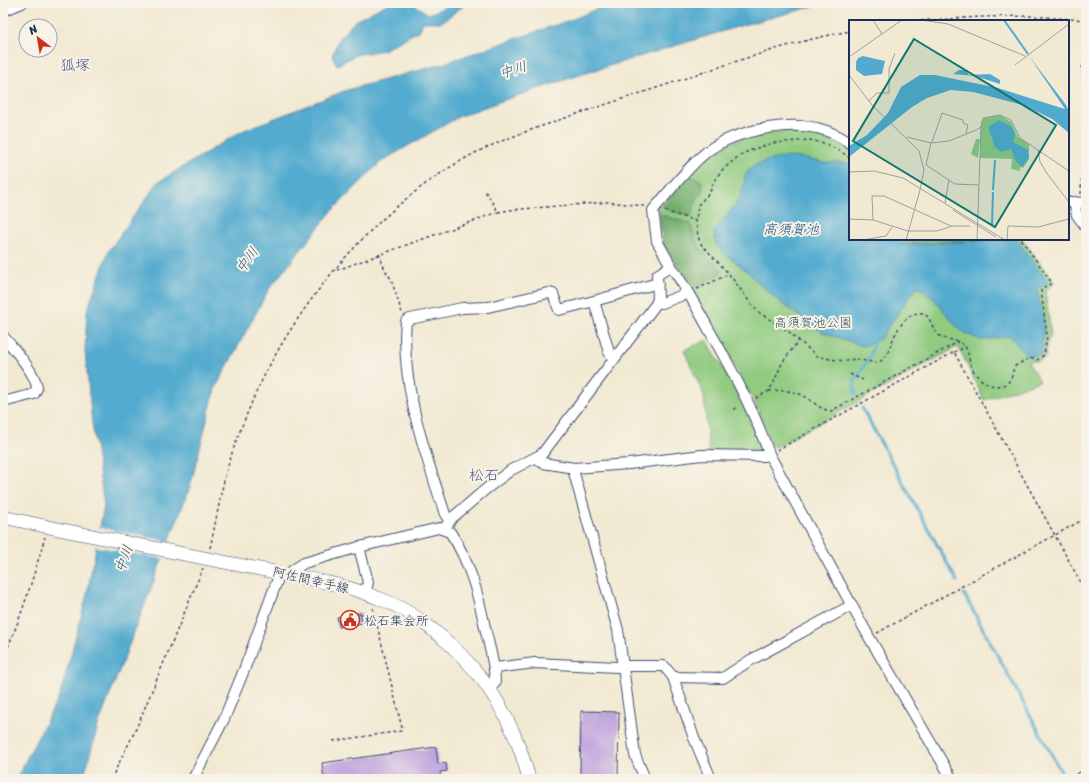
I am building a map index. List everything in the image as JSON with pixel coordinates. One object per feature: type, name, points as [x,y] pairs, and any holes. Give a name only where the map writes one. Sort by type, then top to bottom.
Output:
[{"type":"main road","name":"阿佐間幸手線","points":[[3,517],[340,586],[369,595],[406,611],[424,623],[462,655],[489,689],[510,724],[523,757],[529,779]]},
{"type":"street","points":[[3,11],[22,3]]},
{"type":"street","points":[[849,142],[840,136],[823,130],[804,127],[776,127],[753,131],[720,144],[701,158],[656,210],[657,241],[688,293],[748,402],[769,454],[869,637],[952,779]]},
{"type":"street","points":[[1077,203],[1077,215],[1086,227]]},
{"type":"street","points":[[193,779],[224,719],[285,574],[304,562],[447,525],[486,489],[510,470],[542,454],[658,301],[658,275],[671,266]]},
{"type":"street","points":[[489,689],[495,683],[495,668],[482,612],[472,579],[447,525],[413,407],[405,348],[406,321],[462,308],[488,307],[548,293],[553,294],[559,310],[658,283]]},
{"type":"street","points":[[658,301],[662,303],[688,293]]},
{"type":"street","points":[[594,301],[609,352],[614,359]]},
{"type":"street","points":[[3,336],[28,368],[38,388],[34,394],[3,402]]},
{"type":"street","points":[[536,458],[544,463],[574,468],[702,455],[764,456],[769,454]]},
{"type":"street","points":[[574,468],[574,474],[618,630],[635,755],[644,779]]},
{"type":"street","points":[[360,547],[368,582],[369,595]]},
{"type":"street","points":[[673,677],[723,678],[749,661],[852,605]]},
{"type":"street","points":[[495,668],[535,664],[617,667],[664,666],[673,677],[694,738],[711,779]]},
{"type":"street","points":[[1080,779],[1086,775]]},
{"type":"path","points":[[932,20],[1028,16],[1086,20]]},
{"type":"path","points":[[111,779],[136,729],[201,557],[227,470],[245,417],[277,350],[310,301],[335,270],[369,234],[405,199],[450,167],[511,137],[766,52],[849,31]]},
{"type":"path","points":[[1077,203],[1084,123],[1082,68],[1084,62],[1086,61]]},
{"type":"path","points":[[849,157],[826,144],[810,140],[773,143],[740,155],[721,171],[714,181],[710,192],[698,205],[696,221],[698,237],[701,244],[729,274],[758,312],[782,327],[817,356],[844,361],[855,359],[874,364],[886,357],[892,341],[901,325],[917,313],[922,313],[929,318],[937,334],[941,337],[959,342],[965,346],[970,363],[975,373],[984,382],[991,385],[1003,385],[1009,381],[1015,366],[1030,358],[1037,360],[1044,356],[1047,336],[1041,290],[1052,283],[1022,240]]},
{"type":"path","points":[[484,190],[498,212]]},
{"type":"path","points":[[335,270],[498,212],[510,210],[608,202],[641,205],[696,221]]},
{"type":"path","points":[[379,254],[385,270],[391,279],[403,317],[406,321]]},
{"type":"path","points":[[688,293],[729,274]]},
{"type":"path","points":[[769,391],[782,363],[799,340]]},
{"type":"path","points":[[753,400],[769,391],[780,390],[803,395],[824,410],[831,411],[959,342]]},
{"type":"path","points":[[769,454],[965,346]]},
{"type":"path","points":[[954,352],[1086,592]]},
{"type":"path","points":[[850,374],[863,380]]},
{"type":"path","points":[[869,637],[1086,518]]},
{"type":"path","points":[[3,658],[53,528]]},
{"type":"path","points":[[333,741],[401,731],[402,728],[372,601],[369,595]]},
{"type":"green space","name":"高須賀池公園","points":[[768,131],[810,131],[826,134],[849,146],[849,240],[1023,240],[1055,283],[1045,291],[1051,334],[1047,345],[1046,357],[1037,362],[1031,360],[1028,362],[1040,381],[984,400],[960,350],[957,347],[776,447],[771,445],[754,401],[684,274],[663,244],[659,208],[709,155],[730,143]]},
{"type":"green space","points":[[689,176],[702,182],[702,193],[695,202],[691,216],[671,211],[662,205]]},
{"type":"green space","points":[[659,214],[691,224],[693,233],[702,251],[722,270],[721,273],[692,288],[663,244]]},
{"type":"green space","points":[[898,240],[997,240],[901,245]]},
{"type":"green space","points":[[707,340],[747,412],[760,447],[759,452],[709,454],[704,395],[684,350]]},
{"type":"water","points":[[389,3],[411,3],[429,14],[454,3],[467,3],[442,22],[423,22],[420,30],[384,50],[356,55],[337,65],[332,56],[339,38],[355,21]]},
{"type":"water","name":"中川","points":[[611,3],[826,3],[740,26],[589,72],[507,99],[460,116],[382,161],[332,211],[269,289],[215,389],[190,487],[99,723],[83,779],[16,779],[60,695],[86,599],[104,506],[92,423],[85,351],[87,311],[108,252],[158,182],[242,131],[347,90],[442,64],[573,19]]},
{"type":"water","name":"高須賀池","points":[[787,157],[803,158],[823,163],[846,163],[849,164],[849,240],[898,240],[901,245],[1017,240],[1049,283],[1037,288],[1044,323],[1041,355],[1027,356],[1010,336],[982,340],[975,338],[959,329],[933,298],[917,286],[880,339],[863,346],[822,332],[781,303],[734,260],[724,254],[716,244],[714,232],[739,200],[745,181],[745,175],[753,166],[765,161]]},
{"type":"pier","points":[[98,527],[171,542],[164,559],[94,546]]},
{"type":"building","name":"松石集会所","points":[[361,613],[363,623],[339,627],[337,617]]},
{"type":"building","points":[[581,711],[619,712],[618,779],[580,779]]},
{"type":"building","points":[[436,747],[438,764],[446,763],[447,771],[440,772],[441,779],[324,779],[322,763]]},
{"type":"waterway","points":[[856,394],[854,389],[855,380],[867,362],[874,343]]},
{"type":"waterway","points":[[862,408],[957,581]]},
{"type":"waterway","points":[[964,594],[1065,779]]},
{"type":"place","name":"松石集会所","points":[[350,620]]},
{"type":"district","name":"狐塚","points":[[75,65]]},
{"type":"district","name":"松石","points":[[484,475]]}]
